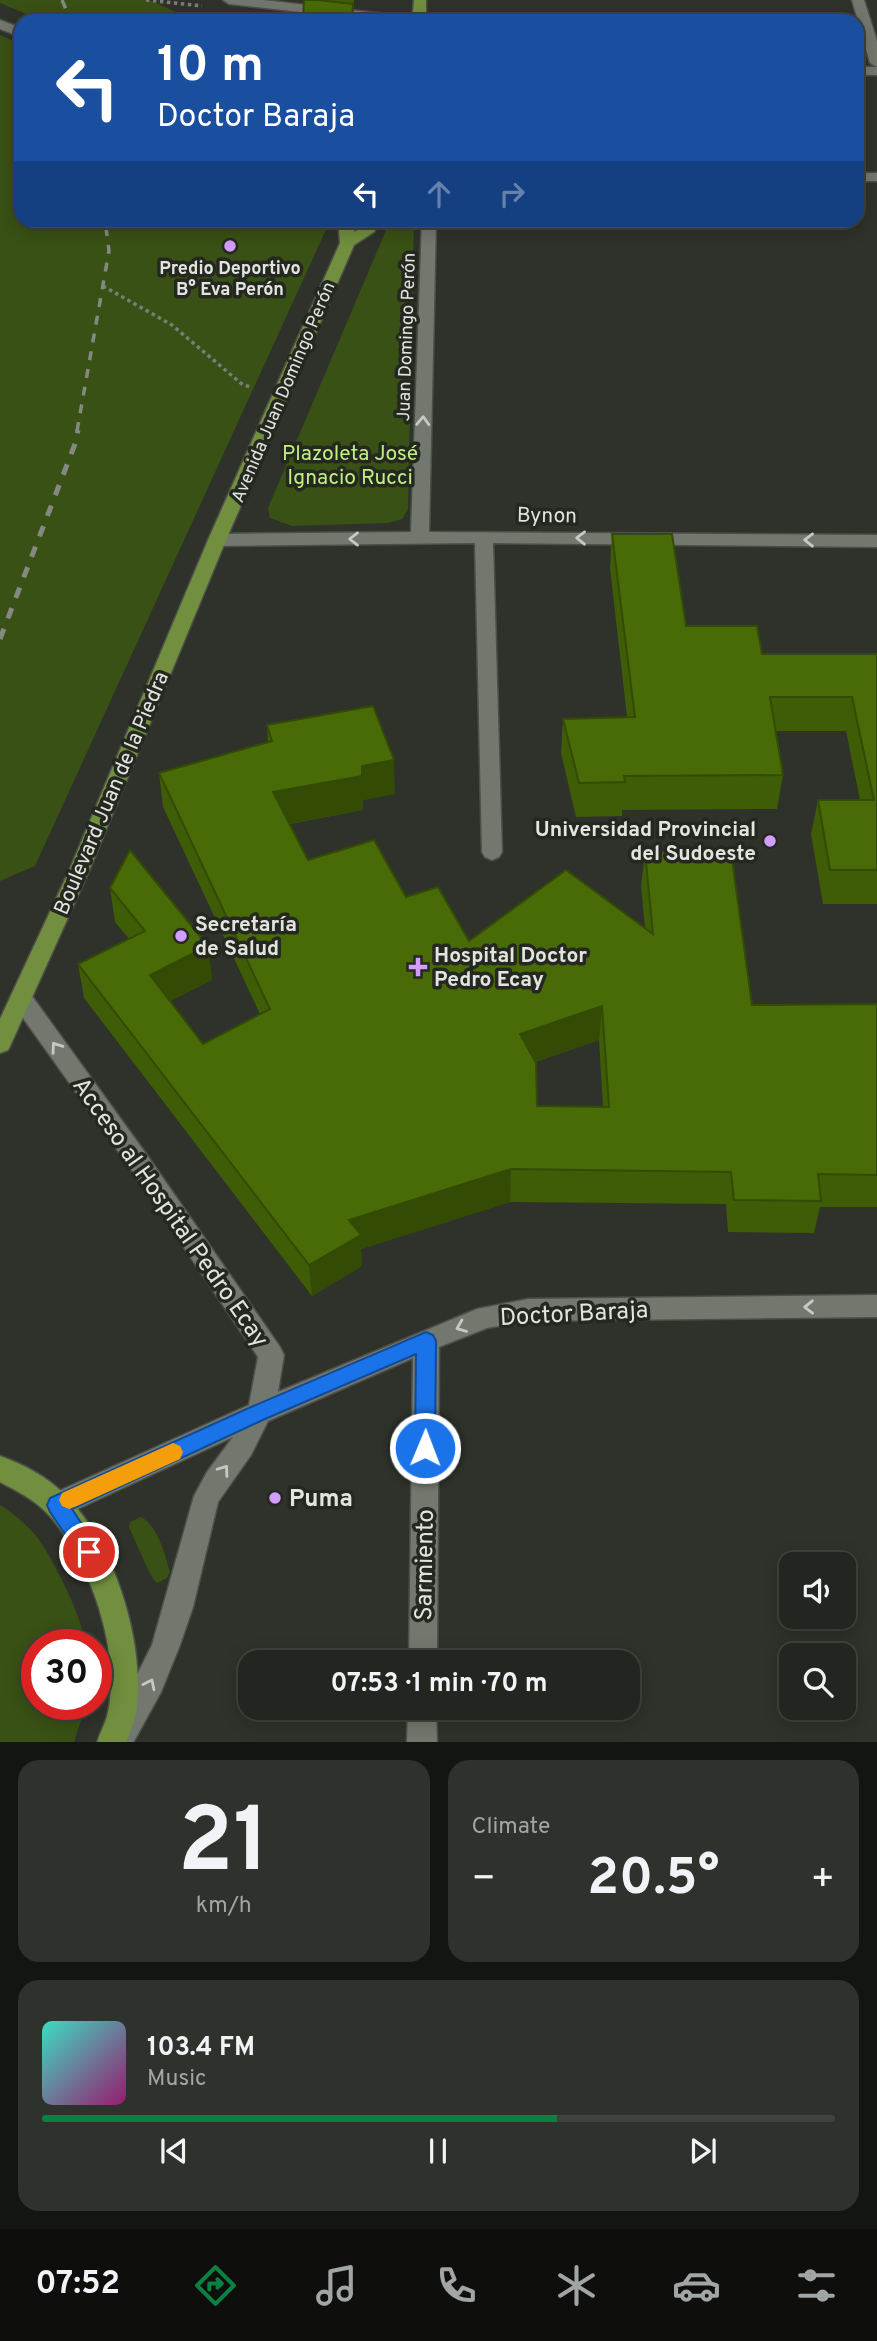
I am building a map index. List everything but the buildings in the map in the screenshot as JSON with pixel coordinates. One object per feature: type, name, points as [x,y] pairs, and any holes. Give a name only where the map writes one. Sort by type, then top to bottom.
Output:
[{"type":"main road","points":[[346,228],[348,243]]},
{"type":"main road","name":"Avenida Juan Domingo Perón","points":[[217,540],[348,243],[369,228]]},
{"type":"main road","name":"Boulevard Juan de la Piedra","points":[[0,1044],[79,872],[217,540]]},
{"type":"main road","points":[[0,1468],[29,1482],[58,1505],[89,1552],[118,1625],[124,1662],[123,1709],[114,1742]]},
{"type":"street","points":[[230,0],[341,14]]},
{"type":"street","points":[[864,20],[877,63]]},
{"type":"street","name":"Juan Domingo Perón","points":[[419,538],[429,228]]},
{"type":"street","points":[[484,537],[492,852]]},
{"type":"street","name":"Bynon","points":[[217,540],[484,537],[877,541]]},
{"type":"street","name":"Acceso al Hospital Pedro Ecay","points":[[21,998],[141,1165],[271,1355],[269,1384],[258,1413],[242,1445],[220,1474],[204,1503],[163,1659],[138,1709],[114,1742]]},
{"type":"street","name":"Doctor Baraja","points":[[58,1505],[258,1413],[486,1317],[528,1310],[877,1306]]},
{"type":"street","name":"Sarmiento","points":[[423,1650],[426,1341]]},
{"type":"street","points":[[422,1720],[422,1742]]},
{"type":"path","points":[[146,0],[205,6],[230,0]]},
{"type":"path","points":[[103,286],[172,325],[243,385],[282,393]]},
{"type":"green space","points":[[0,0],[149,0],[180,14],[26,14],[0,3]]},
{"type":"green space","points":[[0,35],[14,41],[14,228],[327,228],[35,866],[0,881]]},
{"type":"green space","name":"Plazoleta José Ignacio Rucci","points":[[387,228],[414,228],[408,509],[402,519],[388,523],[292,526],[270,518],[268,508]]},
{"type":"green space","points":[[0,1505],[37,1537],[59,1574],[82,1629],[21,1629],[21,1720],[81,1720],[74,1742],[0,1742]]},
{"type":"green space","points":[[141,1517],[156,1534],[170,1572],[167,1578],[157,1583],[129,1528],[130,1522]]},
{"type":"railway","points":[[62,0],[68,14]]},
{"type":"railway","points":[[77,431],[109,251],[106,228]]},
{"type":"railway","points":[[0,639],[78,430]]},
{"type":"slow traffic","points":[[69,1500],[173,1452]]},
{"type":"place","name":"Predio Deportivo B° Eva Perón","points":[[230,246]]},
{"type":"place","name":"Universidad Provincial del Sudoeste","points":[[770,841]]},
{"type":"place","name":"Secretaría de Salud","points":[[181,936]]},
{"type":"place","name":"Hospital Doctor Pedro Ecay","points":[[418,967]]},
{"type":"place","name":"Puma","points":[[275,1498]]},
{"type":"route","points":[[89,1552],[58,1505],[258,1413],[426,1341],[425,1448]]}]
